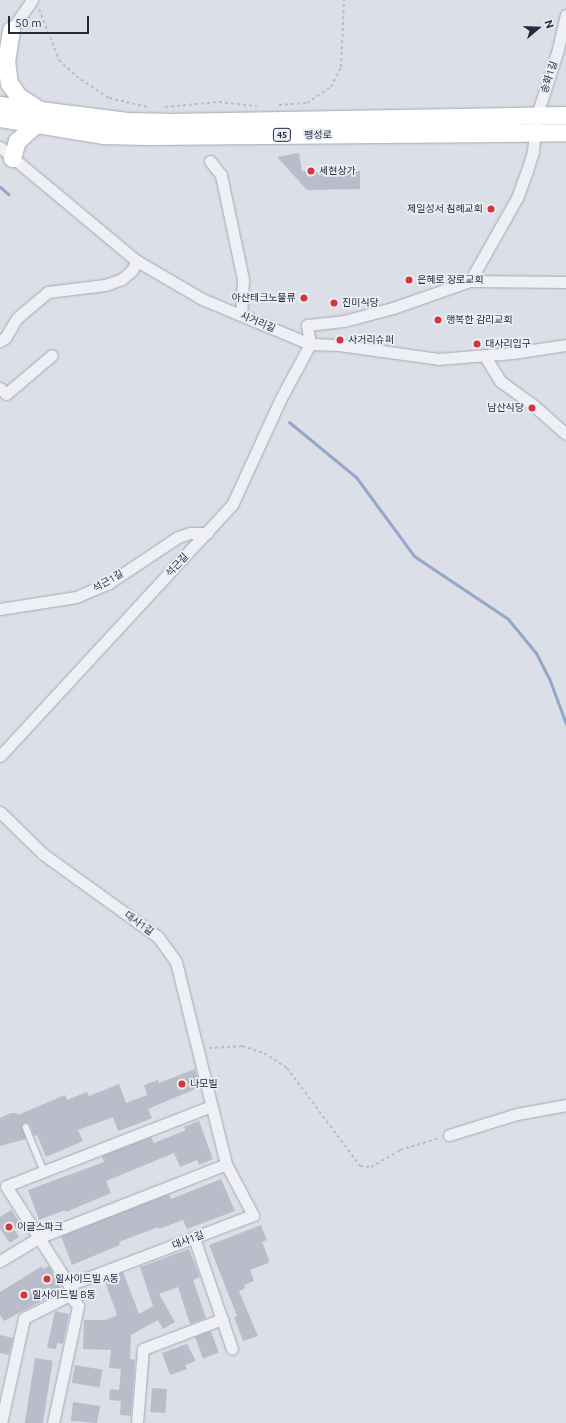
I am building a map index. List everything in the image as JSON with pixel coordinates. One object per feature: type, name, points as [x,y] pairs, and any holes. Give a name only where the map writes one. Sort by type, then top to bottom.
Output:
[{"type":"main road","points":[[3,150],[17,141],[39,118],[18,96],[9,83],[6,60],[6,36]]},
{"type":"main road","name":"팽성로","points":[[0,105],[39,118],[103,135],[147,136],[566,132]]},
{"type":"main road","name":"팽성로","points":[[0,118],[166,122],[566,115]]},
{"type":"street","points":[[0,46],[6,36],[35,3]]},
{"type":"street","name":"송화1길","points":[[470,281],[517,198],[533,151],[537,115],[558,49],[566,15]]},
{"type":"street","name":"사거리길","points":[[3,150],[137,261],[202,299],[310,344],[339,345],[438,359],[566,345]]},
{"type":"street","points":[[210,161],[221,175],[241,272],[241,315]]},
{"type":"street","points":[[0,341],[5,338],[17,318],[48,292],[105,286],[122,279],[132,270],[137,261]]},
{"type":"street","points":[[310,344],[307,325],[344,320],[393,308],[470,281],[566,282]]},
{"type":"street","name":"석근길","points":[[0,756],[232,505],[280,400],[310,344]]},
{"type":"street","points":[[484,355],[500,380],[532,404],[566,434]]},
{"type":"street","points":[[0,388],[6,394],[52,356]]},
{"type":"street","name":"석근1길","points":[[0,609],[76,597],[109,583],[178,537],[190,533],[206,533]]},
{"type":"street","name":"대사1길","points":[[0,812],[43,854],[158,937],[176,962],[226,1164],[253,1215],[70,1290],[24,1318],[1,1423]]},
{"type":"street","points":[[449,1135],[517,1114],[566,1105]]},
{"type":"street","points":[[53,1423],[78,1306],[40,1237],[6,1186],[211,1106]]},
{"type":"street","points":[[0,1261],[40,1237],[226,1164]]},
{"type":"street","points":[[194,1238],[232,1349]]},
{"type":"street","points":[[137,1423],[143,1349],[222,1319]]},
{"type":"lane","points":[[26,1127],[44,1171]]},
{"type":"path","points":[[272,106],[307,103],[331,87],[341,67],[344,0]]},
{"type":"path","points":[[35,3],[59,60],[76,76],[110,98],[154,108]]},
{"type":"path","points":[[161,108],[219,102],[265,106]]},
{"type":"path","points":[[198,1047],[216,1049],[242,1046],[264,1053],[287,1068],[360,1166],[371,1166],[400,1150],[449,1135]]},
{"type":"building","name":"세현상가","points":[[299,153],[302,171],[360,171],[360,189],[307,190],[277,157]]},
{"type":"building","points":[[195,1069],[200,1087],[148,1109],[152,1118],[145,1121],[118,1131],[113,1117],[78,1130],[83,1141],[46,1157],[37,1135],[34,1136],[30,1125],[25,1123],[22,1127],[26,1139],[0,1146],[0,1118],[11,1113],[17,1113],[18,1115],[65,1095],[67,1100],[87,1092],[89,1096],[119,1084],[126,1103],[147,1095],[144,1085],[158,1080],[159,1083]]},
{"type":"building","points":[[199,1121],[213,1159],[199,1165],[197,1160],[180,1167],[174,1153],[106,1181],[111,1193],[66,1212],[65,1210],[39,1220],[28,1190],[104,1162],[102,1156],[151,1137],[154,1143],[186,1130],[184,1127]]},
{"type":"building","points":[[221,1179],[235,1211],[187,1229],[183,1220],[159,1229],[158,1227],[119,1242],[120,1245],[72,1265],[61,1236],[169,1194],[171,1199]]},
{"type":"building","name":"이글스파크","points":[[11,1210],[21,1224],[14,1229],[19,1237],[10,1243],[0,1229],[0,1217]]},
{"type":"building","points":[[261,1225],[267,1240],[262,1242],[269,1260],[268,1263],[250,1270],[254,1281],[244,1285],[245,1288],[239,1291],[258,1336],[243,1341],[234,1317],[237,1316],[209,1245]]},
{"type":"building","points":[[189,1249],[200,1277],[193,1280],[206,1318],[190,1324],[178,1287],[159,1294],[175,1322],[163,1329],[158,1320],[131,1335],[130,1359],[135,1360],[131,1416],[120,1415],[121,1401],[109,1400],[110,1389],[119,1390],[121,1369],[109,1368],[111,1350],[83,1349],[84,1320],[106,1320],[117,1315],[104,1279],[123,1272],[139,1314],[153,1306],[140,1267]]},
{"type":"building","points":[[42,1266],[43,1269],[49,1266],[62,1290],[4,1321],[0,1315],[0,1292]]},
{"type":"building","points":[[55,1311],[69,1314],[63,1344],[57,1343],[56,1349],[47,1348]]},
{"type":"building","points":[[211,1331],[219,1353],[203,1358],[195,1337]]},
{"type":"building","points":[[0,1335],[13,1338],[9,1355],[0,1353]]},
{"type":"building","points":[[187,1344],[196,1361],[185,1365],[187,1369],[170,1375],[162,1353]]},
{"type":"building","points":[[35,1358],[53,1361],[43,1423],[25,1423]]},
{"type":"building","points":[[75,1365],[103,1370],[99,1388],[72,1383]]},
{"type":"building","points":[[152,1388],[167,1389],[165,1413],[150,1412]]},
{"type":"building","points":[[73,1402],[100,1406],[97,1423],[71,1421]]},
{"type":"waterway","points":[[0,187],[8,194]]},
{"type":"waterway","points":[[289,422],[356,477],[414,556],[508,619],[536,653],[549,678],[566,724]]},
{"type":"place","name":"세현상가","points":[[311,171]]},
{"type":"place","name":"제일성서 침례교회","points":[[491,209]]},
{"type":"place","name":"은혜로 장로교회","points":[[409,280]]},
{"type":"place","name":"아산테크노물류","points":[[304,298]]},
{"type":"place","name":"진미식당","points":[[334,303]]},
{"type":"place","name":"행복한 감리교회","points":[[438,320]]},
{"type":"place","name":"사거리슈퍼","points":[[340,340]]},
{"type":"place","name":"대사리입구","points":[[477,344]]},
{"type":"place","name":"남산식당","points":[[532,408]]},
{"type":"place","name":"나모빌","points":[[182,1084]]},
{"type":"place","name":"이글스파크","points":[[9,1227]]},
{"type":"place","name":"힐사이드빌 A동","points":[[47,1279]]},
{"type":"place","name":"힐사이드빌 B동","points":[[24,1295]]}]
